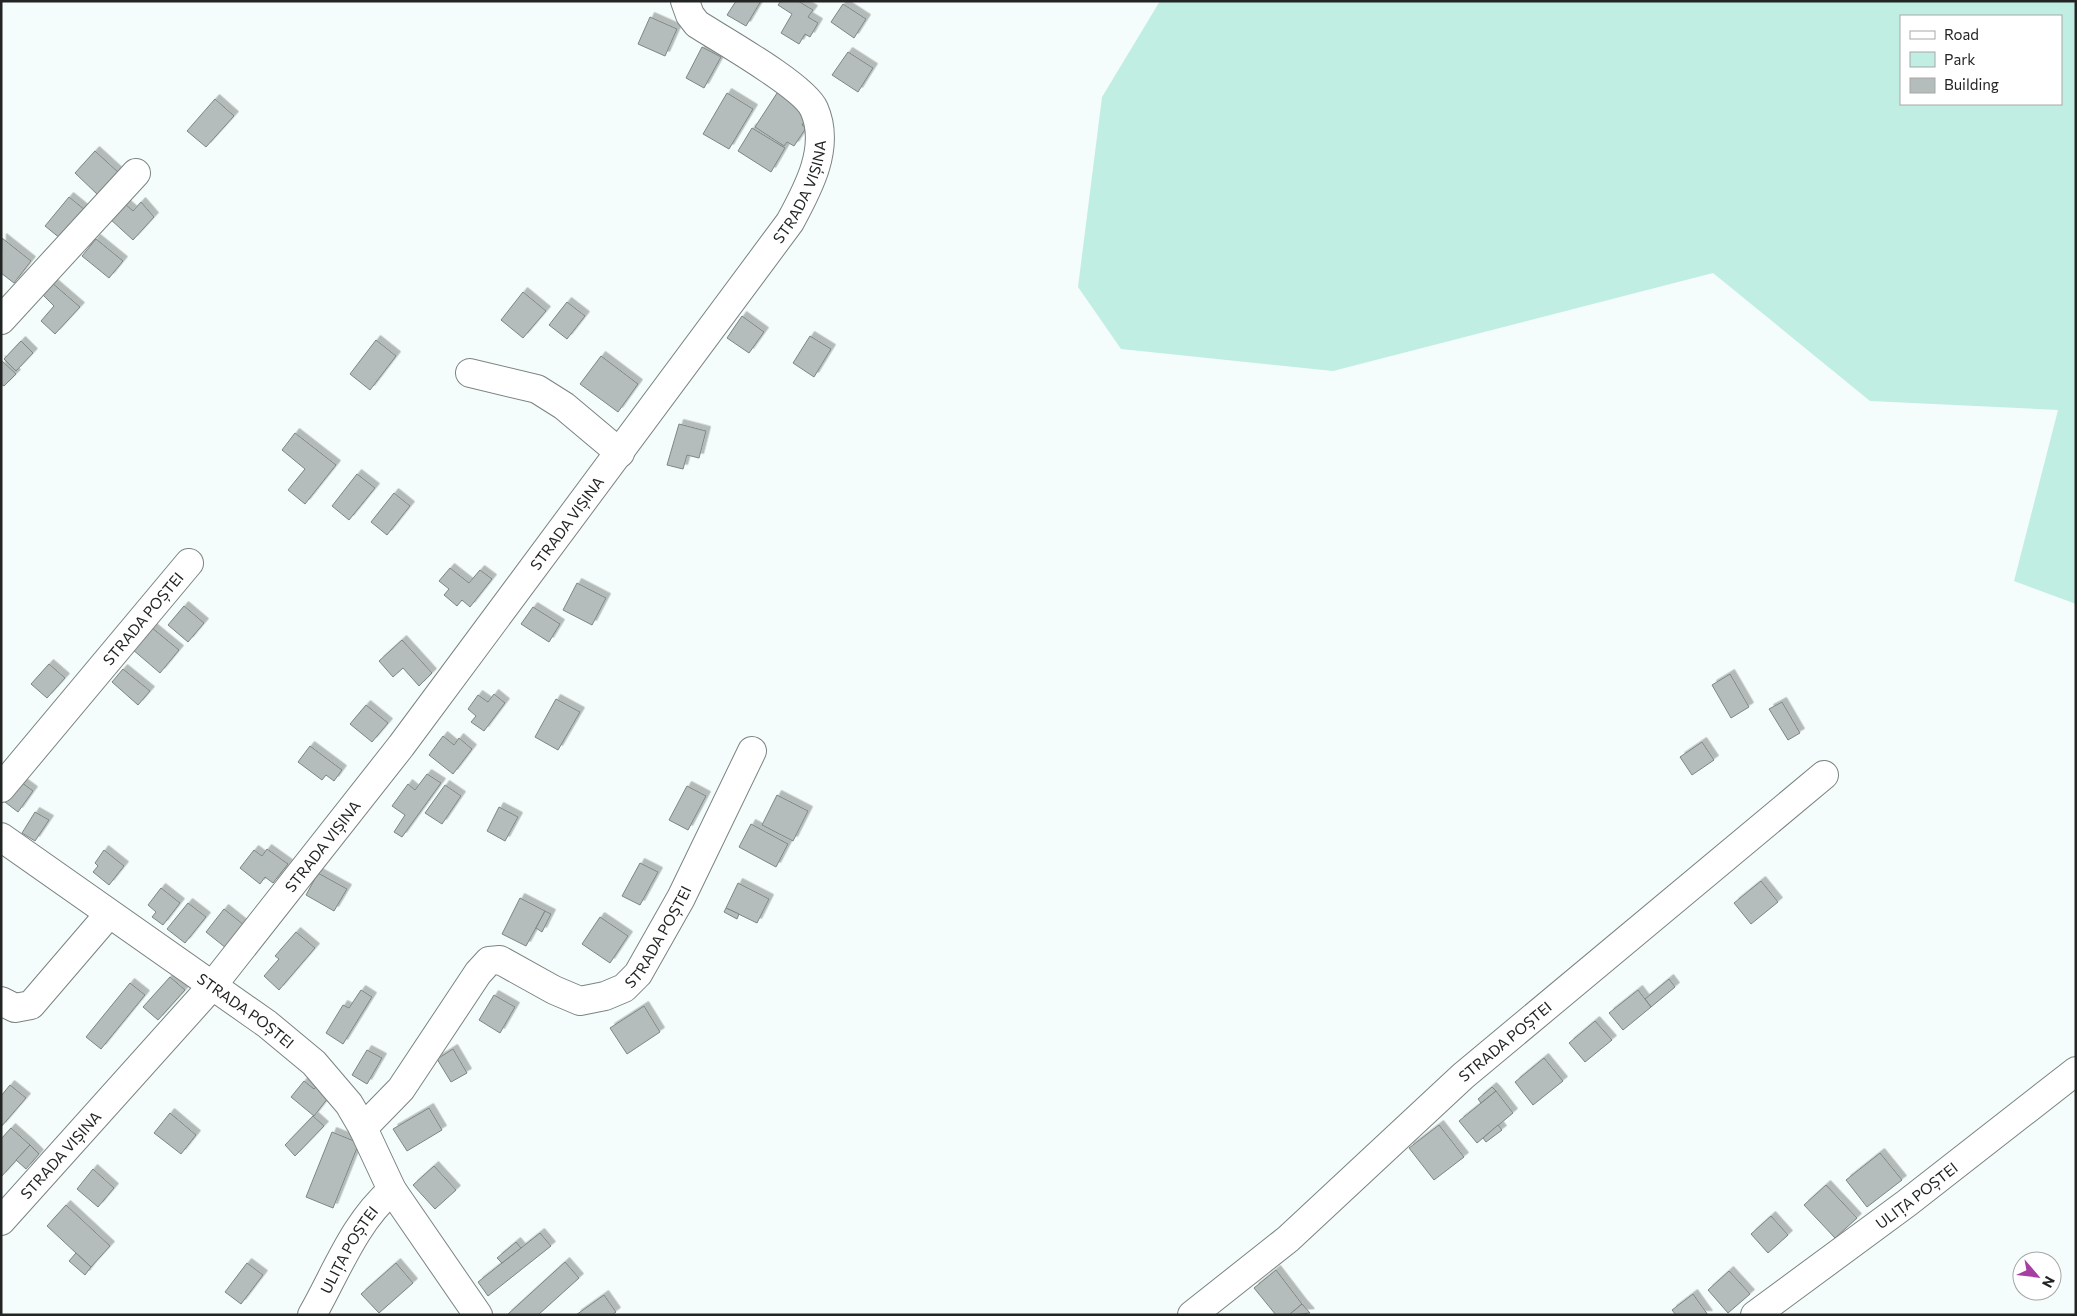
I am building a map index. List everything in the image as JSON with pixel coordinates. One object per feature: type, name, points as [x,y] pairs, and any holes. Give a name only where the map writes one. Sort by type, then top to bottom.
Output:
[{"type":"street","name":"STRADA VIȘINA","points":[[1,1221],[212,986],[401,746],[782,234],[807,190],[818,155],[818,123],[814,109],[808,100],[778,77],[697,24],[690,15],[685,1]]},
{"type":"street","points":[[1,320],[136,173]]},
{"type":"street","points":[[470,374],[537,389],[564,406],[620,453]]},
{"type":"street","name":"STRADA POȘTEI","points":[[1,788],[189,563]]},
{"type":"street","name":"STRADA POȘTEI","points":[[364,1128],[400,1090],[478,973],[489,961],[500,960],[554,990],[580,1001],[605,996],[624,988],[638,974],[681,898],[752,751]]},
{"type":"street","name":"STRADA POȘTEI","points":[[1192,1315],[1288,1239],[1463,1076],[1824,774]]},
{"type":"street","name":"STRADA POȘTEI","points":[[1,837],[267,1024],[314,1063],[349,1104],[364,1128],[392,1190],[478,1315]]},
{"type":"street","points":[[1,1001],[15,1008],[31,1005],[109,914]]},
{"type":"street","name":"ULIȚA POȘTEI","points":[[1755,1315],[1907,1203],[2076,1071]]},
{"type":"street","name":"ULIȚA POȘTEI","points":[[312,1315],[359,1227],[376,1204],[392,1190]]},
{"type":"green space","points":[[1160,1],[2076,1],[2076,604],[2014,581],[2058,410],[1870,401],[1713,273],[1333,371],[1121,349],[1078,287],[1102,97]]},
{"type":"building","points":[[736,1],[761,1],[746,26],[727,15]]},
{"type":"building","points":[[781,1],[798,1],[813,10],[808,17],[818,23],[810,37],[805,34],[799,44],[781,33],[792,14],[778,5]]},
{"type":"building","points":[[843,4],[866,19],[854,38],[831,22]]},
{"type":"building","points":[[650,17],[677,29],[665,56],[638,44]]},
{"type":"building","points":[[702,47],[721,57],[704,88],[686,78]]},
{"type":"building","points":[[848,52],[873,68],[858,92],[832,75]]},
{"type":"building","points":[[781,87],[808,115],[802,125],[806,128],[794,146],[787,142],[784,146],[755,127]]},
{"type":"building","points":[[727,93],[753,109],[729,149],[703,134]]},
{"type":"building","points":[[215,99],[234,116],[206,147],[187,131]]},
{"type":"building","points":[[752,128],[785,148],[771,172],[738,151]]},
{"type":"building","points":[[95,151],[119,173],[98,195],[75,173]]},
{"type":"building","points":[[69,197],[90,214],[66,243],[45,226]]},
{"type":"building","points":[[141,202],[154,217],[133,240],[109,218],[124,203],[133,211]]},
{"type":"building","points":[[2,238],[31,261],[14,283],[1,273]]},
{"type":"building","points":[[96,239],[123,261],[109,278],[82,256]]},
{"type":"building","points":[[51,282],[80,307],[55,334],[41,321],[54,306],[41,293]]},
{"type":"building","points":[[523,292],[546,311],[523,338],[501,320]]},
{"type":"building","points":[[567,302],[585,316],[567,339],[549,325]]},
{"type":"building","points":[[742,316],[764,332],[749,353],[727,338]]},
{"type":"building","points":[[810,336],[831,349],[814,377],[793,363]]},
{"type":"building","points":[[376,340],[396,356],[370,390],[350,374]]},
{"type":"building","points":[[21,341],[33,353],[16,371],[4,359]]},
{"type":"building","points":[[601,356],[638,384],[618,412],[580,384]]},
{"type":"building","points":[[1,360],[16,374],[4,386],[1,384]]},
{"type":"building","points":[[679,424],[706,431],[699,458],[687,455],[683,469],[667,465]]},
{"type":"building","points":[[295,433],[336,465],[305,504],[288,490],[305,469],[282,450]]},
{"type":"building","points":[[357,474],[375,488],[349,520],[332,506]]},
{"type":"building","points":[[394,493],[410,506],[387,535],[371,522]]},
{"type":"building","points":[[450,568],[469,583],[480,570],[492,579],[470,607],[462,600],[457,606],[444,595],[449,589],[439,581]]},
{"type":"building","points":[[577,583],[606,598],[592,625],[563,610]]},
{"type":"building","points":[[184,606],[204,623],[188,642],[168,625]]},
{"type":"building","points":[[533,607],[560,624],[549,642],[521,624]]},
{"type":"building","points":[[151,627],[179,650],[160,673],[132,649]]},
{"type":"building","points":[[402,640],[432,673],[419,686],[403,668],[393,677],[379,661]]},
{"type":"building","points":[[49,664],[65,678],[47,698],[31,684]]},
{"type":"building","points":[[123,669],[150,691],[138,705],[112,682]]},
{"type":"building","points":[[1730,674],[1749,707],[1731,718],[1712,685]]},
{"type":"building","points":[[494,694],[505,703],[484,731],[471,722],[476,716],[468,709],[478,695],[488,702]]},
{"type":"building","points":[[556,699],[580,712],[558,750],[535,737]]},
{"type":"building","points":[[1782,702],[1800,733],[1788,740],[1769,709]]},
{"type":"building","points":[[366,705],[388,723],[372,742],[350,724]]},
{"type":"building","points":[[443,736],[454,745],[459,738],[472,749],[453,774],[429,755]]},
{"type":"building","points":[[1702,742],[1714,760],[1692,775],[1680,757]]},
{"type":"building","points":[[310,746],[342,770],[334,781],[326,775],[322,780],[298,762]]},
{"type":"building","points":[[427,774],[441,783],[402,837],[394,832],[405,815],[392,806],[408,784],[415,790]]},
{"type":"building","points":[[13,776],[33,791],[18,812],[1,799]]},
{"type":"building","points":[[445,785],[461,796],[442,824],[425,813]]},
{"type":"building","points":[[687,786],[706,796],[688,830],[669,820]]},
{"type":"building","points":[[777,795],[808,811],[793,841],[762,825]]},
{"type":"building","points":[[499,807],[518,817],[505,841],[487,831]]},
{"type":"building","points":[[35,812],[49,820],[35,841],[22,833]]},
{"type":"building","points":[[751,824],[788,844],[776,867],[739,847]]},
{"type":"building","points":[[267,849],[288,864],[273,883],[265,877],[260,884],[240,868],[254,850],[262,856]]},
{"type":"building","points":[[104,850],[124,866],[109,885],[93,872],[98,866],[95,863]]},
{"type":"building","points":[[640,863],[658,872],[640,905],[622,896]]},
{"type":"building","points":[[318,873],[347,889],[334,911],[306,895]]},
{"type":"building","points":[[1761,881],[1778,902],[1751,924],[1734,903]]},
{"type":"building","points":[[738,883],[769,899],[757,923],[726,908]]},
{"type":"building","points":[[161,888],[180,903],[163,925],[152,917],[156,912],[148,905]]},
{"type":"building","points":[[520,898],[545,911],[526,946],[502,934]]},
{"type":"building","points":[[188,903],[206,917],[185,943],[167,929]]},
{"type":"building","points":[[726,908],[739,914],[737,919],[724,912]]},
{"type":"building","points":[[224,909],[244,925],[226,948],[206,932]]},
{"type":"building","points":[[545,911],[551,914],[542,932],[536,928]]},
{"type":"building","points":[[600,917],[628,936],[610,963],[582,944]]},
{"type":"building","points":[[296,932],[315,948],[279,990],[264,976],[279,959],[275,956]]},
{"type":"building","points":[[170,977],[185,990],[158,1020],[143,1007]]},
{"type":"building","points":[[1669,979],[1675,987],[1651,1007],[1645,999]]},
{"type":"building","points":[[130,983],[145,995],[101,1049],[86,1037]]},
{"type":"building","points":[[361,990],[372,997],[343,1044],[326,1033],[343,1005],[349,1008]]},
{"type":"building","points":[[1638,990],[1651,1007],[1623,1030],[1609,1013]]},
{"type":"building","points":[[494,995],[515,1007],[500,1033],[479,1020]]},
{"type":"building","points":[[644,1006],[660,1032],[627,1054],[610,1028]]},
{"type":"building","points":[[1595,1021],[1612,1040],[1585,1062],[1569,1043]]},
{"type":"building","points":[[453,1049],[467,1073],[451,1082],[437,1059]]},
{"type":"building","points":[[367,1050],[382,1058],[367,1084],[352,1075]]},
{"type":"building","points":[[1544,1058],[1563,1081],[1533,1105],[1515,1082]]},
{"type":"building","points":[[304,1081],[314,1089],[319,1083],[332,1093],[314,1116],[291,1097]]},
{"type":"building","points":[[10,1085],[26,1098],[1,1127],[1,1096]]},
{"type":"building","points":[[1492,1087],[1496,1091],[1481,1103],[1478,1099]]},
{"type":"building","points":[[1496,1091],[1513,1113],[1477,1143],[1459,1121]]},
{"type":"building","points":[[429,1108],[442,1130],[407,1151],[393,1129]]},
{"type":"building","points":[[170,1113],[196,1135],[181,1154],[154,1133]]},
{"type":"building","points":[[313,1116],[324,1126],[295,1156],[285,1145]]},
{"type":"building","points":[[1439,1125],[1464,1157],[1434,1180],[1409,1148]]},
{"type":"building","points":[[1498,1125],[1502,1130],[1486,1142],[1483,1138]]},
{"type":"building","points":[[11,1128],[30,1145],[1,1177],[1,1139]]},
{"type":"building","points":[[332,1132],[359,1143],[333,1208],[306,1197]]},
{"type":"building","points":[[30,1145],[39,1154],[26,1169],[16,1160]]},
{"type":"building","points":[[1880,1153],[1902,1180],[1867,1207],[1846,1180]]},
{"type":"building","points":[[434,1166],[456,1190],[435,1209],[413,1185]]},
{"type":"building","points":[[93,1169],[114,1188],[98,1207],[77,1189]]},
{"type":"building","points":[[1826,1185],[1857,1218],[1835,1238],[1804,1205]]},
{"type":"building","points":[[66,1205],[110,1246],[91,1267],[47,1226]]},
{"type":"building","points":[[1771,1216],[1788,1235],[1768,1253],[1751,1234]]},
{"type":"building","points":[[540,1233],[551,1246],[488,1296],[478,1282]]},
{"type":"building","points":[[516,1242],[521,1248],[502,1263],[497,1258]]},
{"type":"building","points":[[76,1253],[91,1267],[85,1275],[69,1261]]},
{"type":"building","points":[[565,1262],[579,1278],[538,1315],[507,1315]]},
{"type":"building","points":[[247,1263],[263,1275],[241,1304],[225,1292]]},
{"type":"building","points":[[396,1263],[413,1283],[379,1313],[361,1294]]},
{"type":"building","points":[[1276,1270],[1302,1304],[1289,1315],[1276,1315],[1254,1288]]},
{"type":"building","points":[[1729,1271],[1750,1294],[1728,1313],[1708,1290]]},
{"type":"building","points":[[1693,1294],[1708,1315],[1676,1315],[1672,1310]]},
{"type":"building","points":[[604,1295],[616,1312],[612,1315],[576,1315]]},
{"type":"building","points":[[1302,1304],[1310,1313],[1290,1314]]}]
